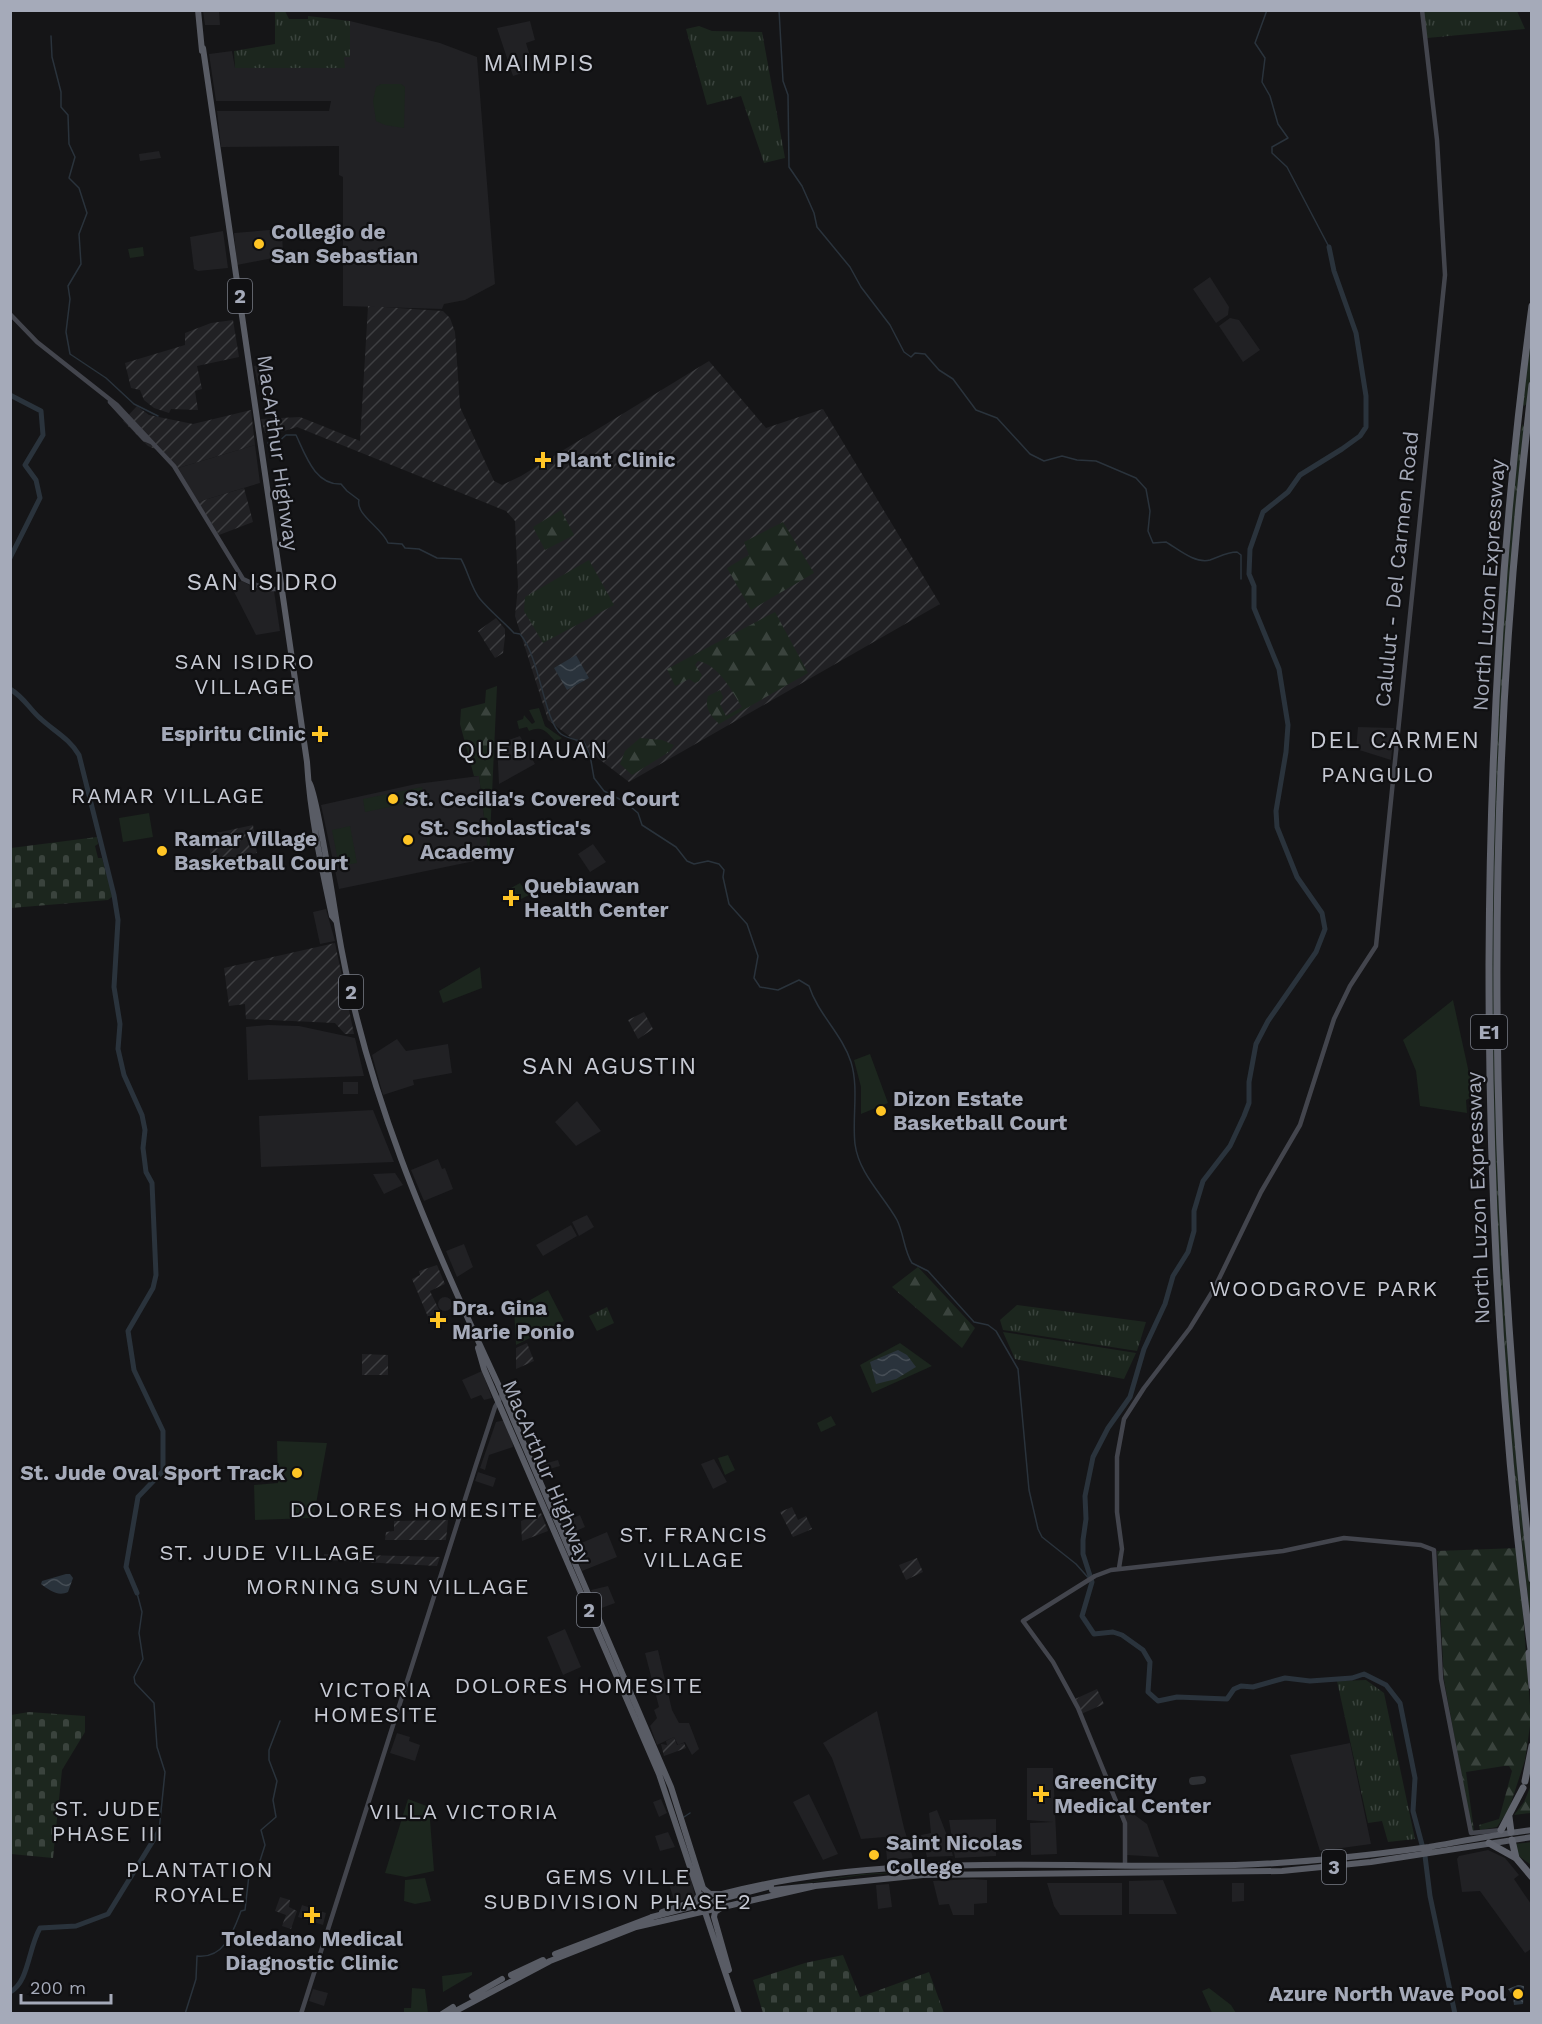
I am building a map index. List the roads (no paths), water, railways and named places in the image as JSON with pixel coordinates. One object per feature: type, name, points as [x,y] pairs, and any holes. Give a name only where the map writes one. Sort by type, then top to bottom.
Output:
[{"type":"highway","name":"MacArthur Highway","points":[[198,10],[309,782],[337,915],[336,921],[368,1063],[382,1112],[479,1348],[483,1365],[501,1399],[659,1774],[703,1893],[705,1907],[741,2013]]},
{"type":"highway","name":"North Luzon Expressway","points":[[1532,306],[1510,501],[1495,727],[1489,1011],[1492,1179],[1501,1352],[1532,1657]]},
{"type":"highway","name":"North Luzon Expressway","points":[[1532,385],[1513,587],[1503,739],[1498,1041],[1511,1352],[1532,1579]]},
{"type":"highway","points":[[1528,1630],[1532,1686]]},
{"type":"highway","points":[[1516,1858],[1506,1833],[1507,1820],[1524,1784],[1532,1746]]},
{"type":"highway","points":[[1506,1833],[1507,1820]]},
{"type":"highway","name":"3","points":[[641,1923],[678,1917],[705,1907],[717,1907],[815,1886],[940,1875],[1158,1870],[1314,1860],[1430,1850],[1489,1840],[1506,1833],[1532,1830]]},
{"type":"highway","points":[[1489,1840],[1506,1833]]},
{"type":"highway","name":"3","points":[[1506,1833],[1532,1837]]},
{"type":"highway","points":[[1489,1840],[1516,1858],[1532,1877]]},
{"type":"highway","name":"3","points":[[1166,1869],[1315,1869],[1412,1852]]},
{"type":"highway","points":[[1326,1859],[1327,1868]]},
{"type":"highway","points":[[1314,1860],[1315,1869]]},
{"type":"highway","points":[[940,1875],[956,1870],[958,1864]]},
{"type":"highway","points":[[964,1875],[966,1868],[975,1864]]},
{"type":"highway","name":"3","points":[[705,1907],[713,1897],[777,1881],[875,1869],[975,1864],[1125,1866],[1158,1870]]},
{"type":"highway","name":"3","points":[[442,2013],[560,1954],[641,1923],[801,1879]]},
{"type":"highway","name":"3","points":[[772,1888],[815,1886]]},
{"type":"highway","points":[[641,1923],[695,1901],[703,1893],[723,1894]]},
{"type":"highway","points":[[713,1897],[712,1904],[717,1907]]},
{"type":"highway","name":"MacArthur Highway","points":[[732,1904],[718,1909],[714,1914],[741,2013]]},
{"type":"highway","points":[[675,1908],[678,1917]]},
{"type":"highway","name":"3","points":[[450,2013],[549,1959]]},
{"type":"main road","name":"Calulut - Del Carmen Road","points":[[1119,1568],[1122,1550],[1117,1512],[1117,1457],[1124,1419],[1144,1388],[1190,1328],[1214,1289],[1257,1199],[1300,1125],[1334,1019],[1350,986],[1376,946],[1445,275],[1437,140],[1422,10]]},
{"type":"main road","points":[[10,314],[37,342],[107,397],[174,466],[243,579],[265,589],[281,589]]},
{"type":"main road","points":[[301,2013],[466,1500],[501,1399]]},
{"type":"main road","points":[[1125,1866],[1125,1823],[1078,1708],[1053,1662],[1023,1621],[1093,1577],[1119,1568],[1275,1552],[1344,1538],[1421,1545],[1431,1547],[1435,1552],[1441,1679],[1471,1833],[1506,1833]]},
{"type":"water","points":[[576,655],[589,678],[567,690],[554,668]]},
{"type":"water","points":[[898,1350],[907,1355],[916,1367],[896,1379],[876,1384],[870,1362]]},
{"type":"water","points":[[70,1574],[73,1578],[68,1592],[57,1593],[41,1584],[42,1581]]},
{"type":"water","name":"Azure North Wave Pool","points":[[1518,1985],[1524,1986],[1523,2004],[1514,2005],[1513,1996],[1508,1989]]},
{"type":"waterway","points":[[779,10],[783,81],[788,95],[789,167],[802,186],[814,213],[817,227],[850,267],[861,287],[890,325],[904,352],[911,357],[915,353],[925,354],[939,370],[953,379],[976,410],[997,418],[1030,454],[1044,461],[1062,456],[1096,461],[1136,478],[1146,489],[1150,511],[1148,531],[1153,543],[1166,542],[1187,555],[1204,561],[1237,552],[1241,555],[1241,579]]},
{"type":"waterway","points":[[1267,10],[1255,43],[1265,58],[1262,82],[1270,96],[1278,124],[1288,138],[1272,147],[1272,153],[1287,167],[1329,247]]},
{"type":"waterway","points":[[51,36],[52,57],[61,92],[61,107],[68,115],[69,144],[75,157],[69,178],[79,188],[87,213],[79,234],[81,264],[68,286],[70,299],[66,332],[70,354],[106,378],[134,404],[158,416]]},
{"type":"waterway","points":[[1329,247],[1334,271],[1356,333],[1366,396],[1366,427],[1360,436],[1300,475],[1288,492],[1263,512],[1250,549],[1249,574],[1254,586],[1254,608],[1279,669],[1288,725],[1276,811],[1277,827],[1297,877],[1322,913],[1325,929],[1316,952],[1268,1021],[1256,1044],[1249,1082],[1249,1103],[1244,1116],[1230,1146],[1203,1181],[1194,1211],[1194,1231],[1188,1252],[1173,1276],[1165,1304],[1144,1349],[1130,1397],[1108,1428],[1093,1457],[1085,1496],[1086,1519],[1083,1540],[1083,1554],[1092,1582],[1082,1616],[1094,1634],[1113,1632],[1122,1635],[1143,1650],[1150,1662],[1148,1692],[1158,1701],[1177,1697],[1227,1699],[1234,1689],[1241,1686],[1253,1687],[1285,1678],[1310,1681],[1352,1678],[1364,1674],[1386,1685],[1400,1703],[1415,1778],[1413,1811],[1425,1856],[1430,1896],[1455,2014]]},
{"type":"waterway","points":[[10,395],[41,411],[43,435],[25,465],[36,480],[40,498],[10,558]]},
{"type":"waterway","points":[[268,443],[276,444],[286,435],[296,435],[312,468],[324,480],[341,484],[359,500],[361,511],[388,543],[419,549],[437,558],[461,559],[480,599],[514,633],[520,634],[527,644],[555,727],[561,734],[584,742],[590,755],[594,778],[604,791],[625,802],[638,813],[642,825],[676,847],[687,861],[694,864],[708,861],[719,864],[724,870],[723,877],[729,904],[747,924],[758,956],[754,978],[760,987],[778,990],[799,980],[809,986],[851,1062],[855,1082],[854,1134],[861,1165],[897,1220],[912,1263],[928,1271],[974,1322],[988,1325],[996,1331],[1018,1369],[1029,1490],[1038,1529],[1042,1537],[1076,1564],[1092,1582]]},
{"type":"waterway","points":[[10,689],[20,696],[79,755],[114,895],[118,920],[114,987],[120,1024],[118,1049],[124,1075],[142,1115],[145,1130],[143,1148],[146,1172],[152,1183],[156,1275],[153,1288],[128,1331],[134,1370],[163,1431],[163,1471],[138,1497],[126,1567],[137,1593]]},
{"type":"waterway","points":[[137,1593],[142,1612],[139,1633],[143,1659],[134,1677],[135,1683],[154,1703],[157,1747],[165,1772],[159,1831]]},
{"type":"waterway","points":[[185,2014],[196,1979],[197,1956],[206,1956],[221,1949],[231,1935],[241,1911],[245,1910],[249,1875],[258,1867],[265,1845],[261,1830],[276,1817],[273,1800],[277,1781],[269,1760],[269,1750],[280,1721]]},
{"type":"waterway","points":[[684,1817],[690,1813]]},
{"type":"waterway","points":[[10,1992],[21,1981],[25,1973],[40,1928],[76,1926],[108,1914],[159,1831]]},
{"type":"place","name":"Collegio de San Sebastian","points":[[259,244]]},
{"type":"place","name":"Plant Clinic","points":[[543,460]]},
{"type":"place","name":"Espiritu Clinic","points":[[320,734]]},
{"type":"place","name":"St. Cecilia's Covered Court","points":[[393,799]]},
{"type":"place","name":"St. Scholastica's Academy","points":[[408,840]]},
{"type":"place","name":"Ramar Village Basketball Court","points":[[162,851]]},
{"type":"place","name":"Quebiawan Health Center","points":[[511,898]]},
{"type":"place","name":"Dizon Estate Basketball Court","points":[[881,1111]]},
{"type":"place","name":"Dra. Gina Marie Ponio","points":[[438,1320]]},
{"type":"place","name":"St. Jude Oval Sport Track","points":[[297,1473]]},
{"type":"place","name":"GreenCity Medical Center","points":[[1041,1794]]},
{"type":"place","name":"Saint Nicolas College","points":[[874,1855]]},
{"type":"place","name":"Toledano Medical Diagnostic Clinic","points":[[312,1915]]},
{"type":"place","name":"Azure North Wave Pool","points":[[1518,1994]]},
{"type":"district","name":"MAIMPIS","points":[[539,63]]},
{"type":"district","name":"SAN ISIDRO","points":[[263,582]]},
{"type":"district","name":"SAN ISIDRO VILLAGE","points":[[245,674]]},
{"type":"district","name":"DEL CARMEN","points":[[1395,740]]},
{"type":"district","name":"QUEBIAUAN","points":[[533,750]]},
{"type":"district","name":"PANGULO","points":[[1378,774]]},
{"type":"district","name":"RAMAR VILLAGE","points":[[168,795]]},
{"type":"district","name":"SAN AGUSTIN","points":[[610,1066]]},
{"type":"district","name":"WOODGROVE PARK","points":[[1324,1288]]},
{"type":"district","name":"DOLORES HOMESITE","points":[[414,1509]]},
{"type":"district","name":"ST. FRANCIS VILLAGE","points":[[694,1546]]},
{"type":"district","name":"ST. JUDE VILLAGE","points":[[268,1552]]},
{"type":"district","name":"MORNING SUN VILLAGE","points":[[388,1586]]},
{"type":"district","name":"DOLORES HOMESITE","points":[[579,1685]]},
{"type":"district","name":"VICTORIA HOMESITE","points":[[376,1702]]},
{"type":"district","name":"VILLA VICTORIA","points":[[464,1811]]},
{"type":"district","name":"ST. JUDE PHASE III","points":[[108,1820]]},
{"type":"district","name":"PLANTATION ROYALE","points":[[200,1882]]},
{"type":"district","name":"GEMS VILLE SUBDIVISION PHASE 2","points":[[618,1889]]}]
